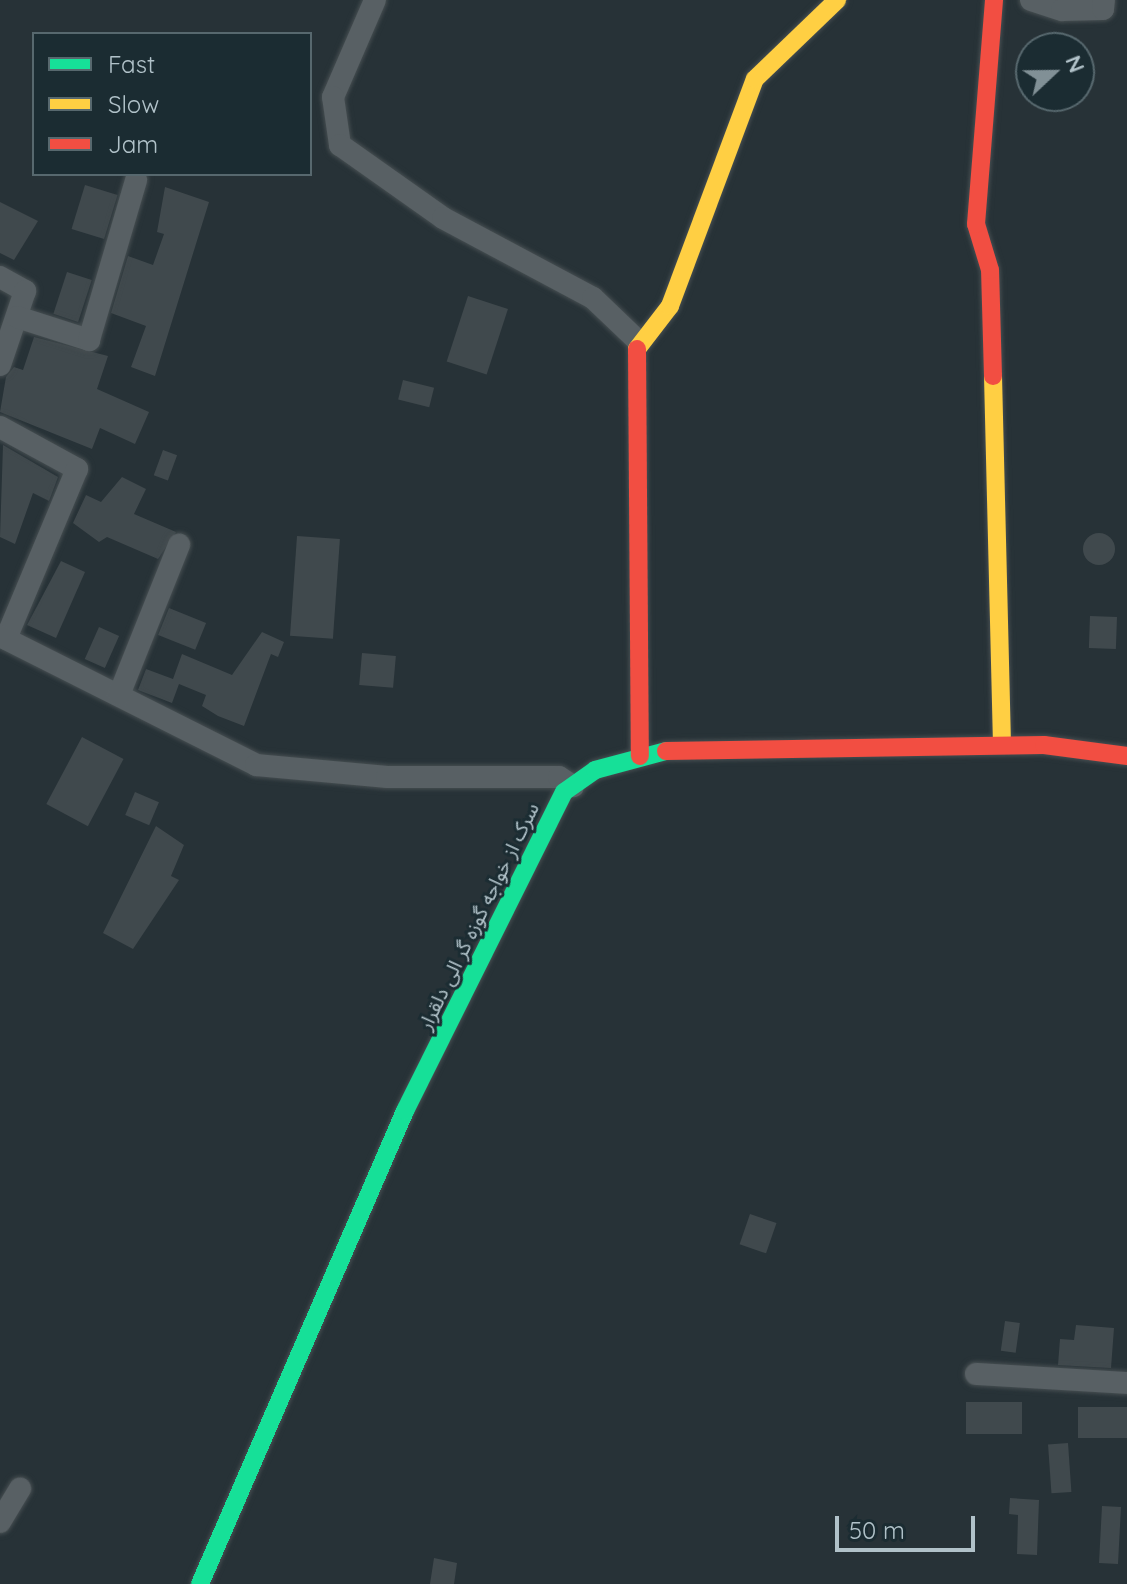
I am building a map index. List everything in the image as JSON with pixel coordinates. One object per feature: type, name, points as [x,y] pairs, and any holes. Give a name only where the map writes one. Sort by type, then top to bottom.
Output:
[{"type":"street","points":[[375,0],[333,97],[340,145],[443,218],[593,298],[637,340]]},
{"type":"street","points":[[640,756],[637,340],[670,306],[755,79],[837,0]]},
{"type":"street","points":[[994,0],[976,224],[990,270],[1002,744]]},
{"type":"street","points":[[1031,0],[1062,10],[1103,9],[1104,0]]},
{"type":"street","points":[[17,317],[89,340],[136,180]]},
{"type":"street","points":[[0,277],[25,291],[0,365]]},
{"type":"street","points":[[0,427],[77,469],[3,637],[256,765],[387,777],[559,777],[573,786],[640,756],[676,748],[1002,744],[1127,756]]},
{"type":"street","points":[[119,695],[179,545]]},
{"type":"street","name":"سرک از خواجه گوزه گر الی دلقرار","points":[[200,1584],[405,1111],[573,786]]},
{"type":"street","points":[[976,1374],[1127,1383]]},
{"type":"street","points":[[0,1522],[20,1489]]},
{"type":"building","points":[[85,185],[118,195],[104,239],[72,229]]},
{"type":"building","points":[[165,187],[209,202],[155,376],[131,367],[146,326],[111,313],[128,256],[153,265],[164,234],[157,232]]},
{"type":"building","points":[[0,202],[38,221],[14,260],[0,253]]},
{"type":"building","points":[[67,272],[92,280],[78,322],[53,314]]},
{"type":"building","points":[[468,296],[508,309],[487,375],[447,362]]},
{"type":"building","points":[[34,337],[108,356],[97,389],[149,412],[135,444],[100,428],[92,449],[0,412],[6,377],[14,367],[23,370]]},
{"type":"building","points":[[403,380],[434,388],[429,407],[398,399]]},
{"type":"building","points":[[3,445],[58,477],[49,501],[33,493],[15,544],[0,537]]},
{"type":"building","points":[[163,450],[177,455],[168,481],[154,475]]},
{"type":"building","points":[[122,477],[146,489],[134,514],[176,532],[158,559],[107,537],[99,542],[73,523],[86,495],[101,502]]},
{"type":"building","points":[[1099,533],[1110,538],[1115,549],[1110,560],[1099,565],[1088,560],[1083,549],[1088,538]]},
{"type":"building","points":[[297,536],[340,539],[333,639],[290,636]]},
{"type":"building","points":[[61,561],[85,572],[56,638],[27,625]]},
{"type":"building","points":[[169,608],[206,623],[195,650],[158,635]]},
{"type":"building","points":[[1090,616],[1117,617],[1116,649],[1089,648]]},
{"type":"building","points":[[99,627],[119,636],[105,668],[85,659]]},
{"type":"building","points":[[262,632],[284,642],[278,657],[271,654],[244,726],[202,706],[206,695],[179,684],[172,703],[138,690],[146,669],[173,679],[182,654],[232,675]]},
{"type":"building","points":[[362,653],[396,656],[393,688],[359,685]]},
{"type":"building","points":[[82,737],[123,759],[88,826],[46,804]]},
{"type":"building","points":[[135,792],[159,802],[149,825],[125,815]]},
{"type":"building","points":[[156,826],[184,845],[171,876],[179,880],[133,949],[103,933]]},
{"type":"building","points":[[750,1214],[776,1223],[766,1253],[740,1244]]},
{"type":"building","points":[[1005,1321],[1020,1323],[1016,1353],[1001,1351]]},
{"type":"building","points":[[1076,1325],[1114,1328],[1111,1368],[1058,1365],[1060,1339],[1074,1340]]},
{"type":"building","points":[[966,1402],[1022,1402],[1022,1434],[966,1434]]},
{"type":"building","points":[[1078,1407],[1127,1407],[1127,1438],[1078,1438]]},
{"type":"building","points":[[1068,1443],[1071,1492],[1051,1493],[1048,1444]]},
{"type":"building","points":[[1010,1498],[1039,1500],[1037,1555],[1017,1554],[1018,1515],[1009,1514]]},
{"type":"building","points":[[1102,1506],[1121,1507],[1118,1564],[1099,1563]]},
{"type":"building","points":[[434,1558],[457,1563],[454,1584],[430,1584]]},
{"type":"traffic: fast","points":[[200,1584],[405,1111],[564,792],[595,770],[666,751]]},
{"type":"traffic: slow","points":[[637,349],[670,306],[755,79],[837,0]]},
{"type":"traffic: slow","points":[[993,376],[1002,744]]},
{"type":"traffic: jam","points":[[993,376],[990,270],[976,224],[994,0]]},
{"type":"traffic: jam","points":[[637,349],[640,756]]},
{"type":"traffic: jam","points":[[666,751],[1044,745],[1127,756]]}]
